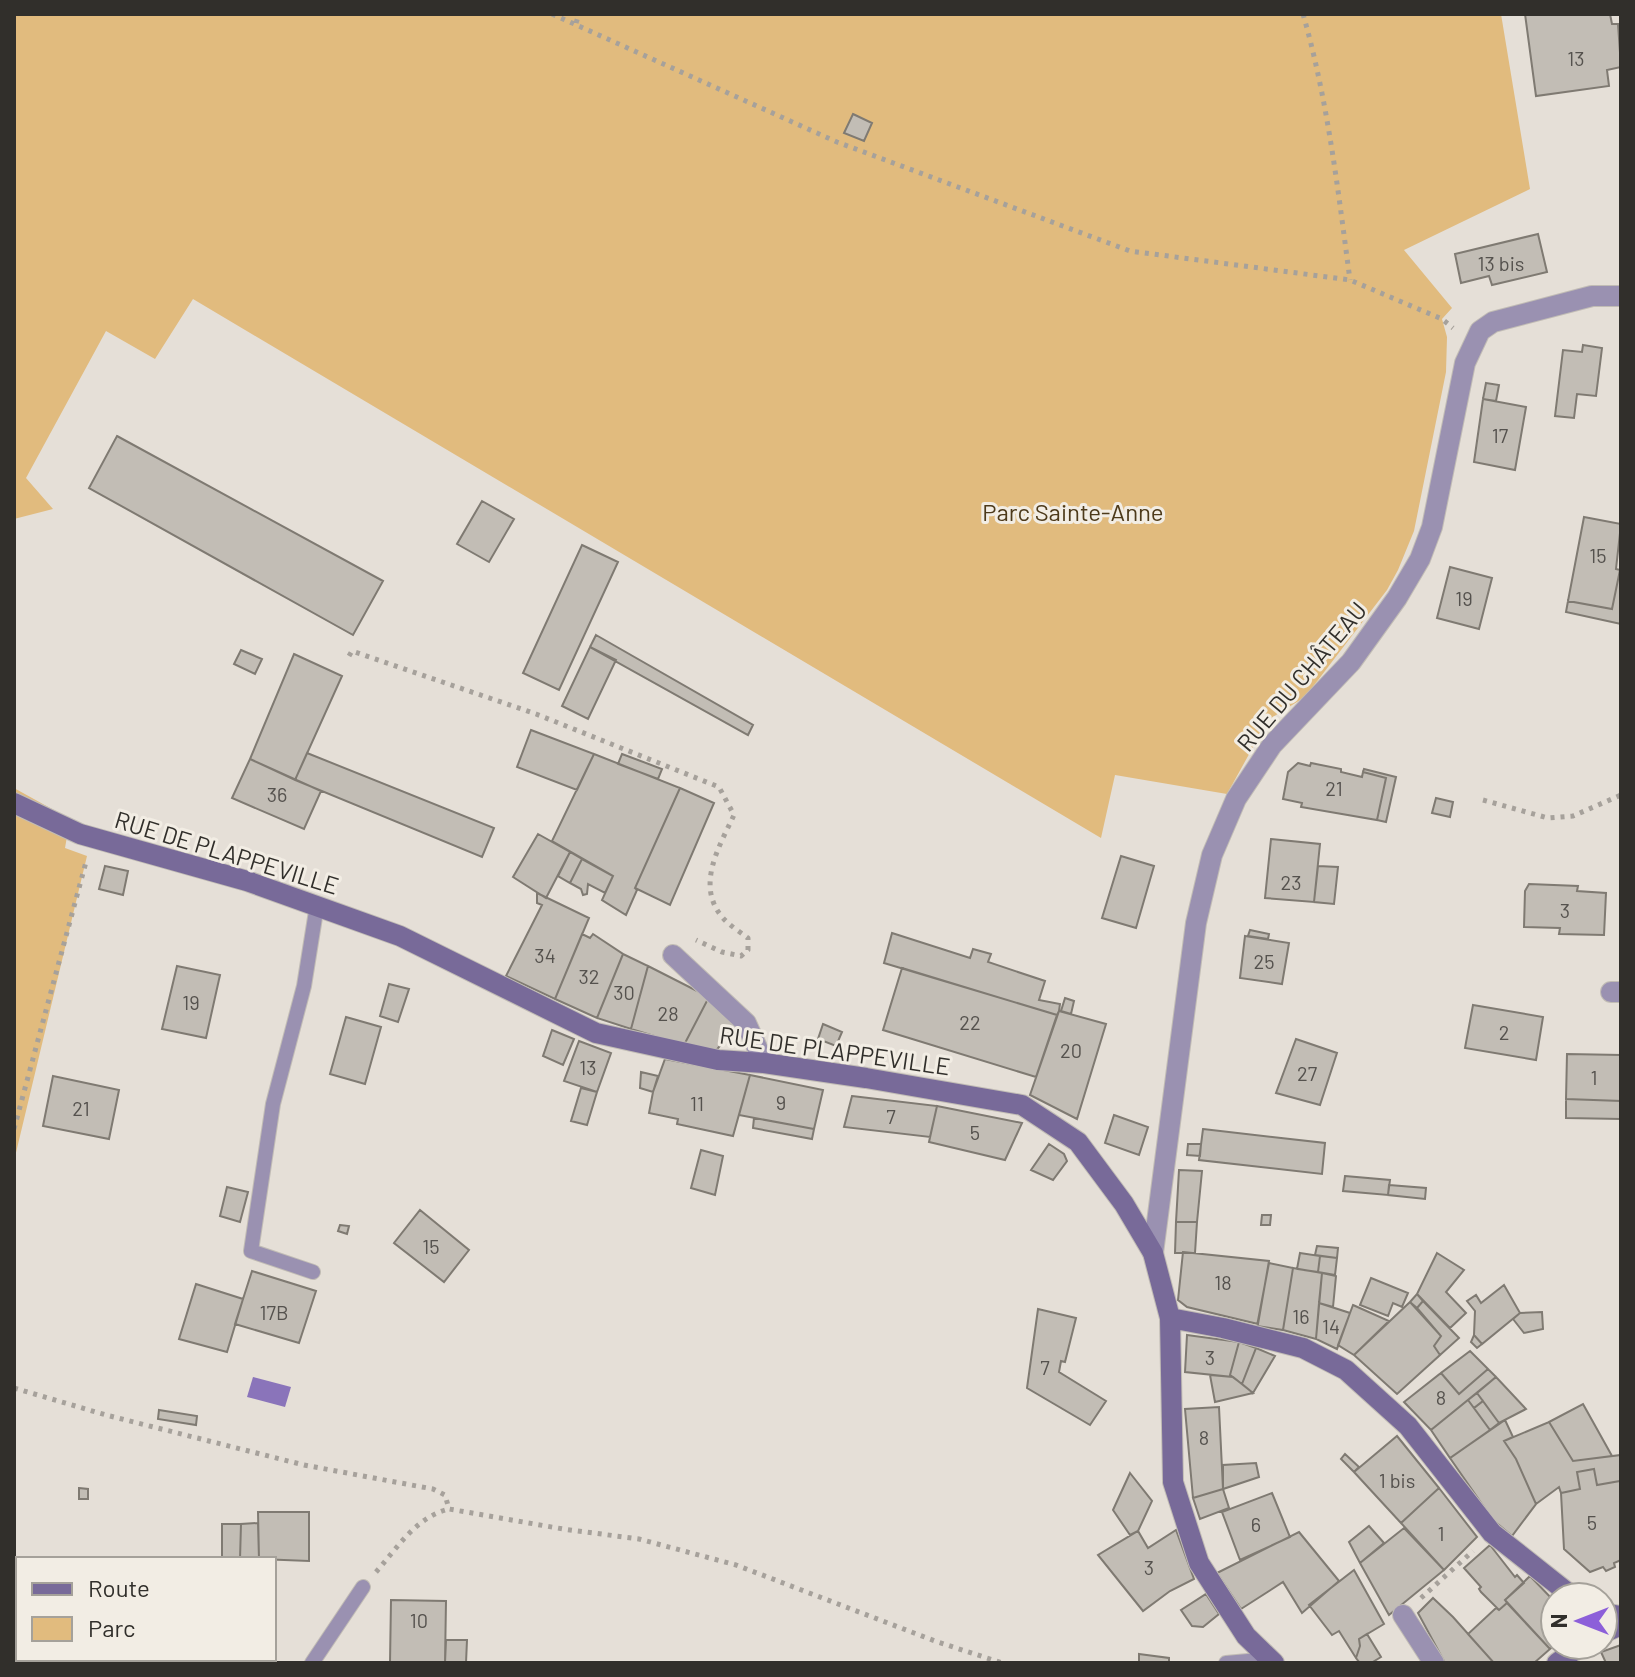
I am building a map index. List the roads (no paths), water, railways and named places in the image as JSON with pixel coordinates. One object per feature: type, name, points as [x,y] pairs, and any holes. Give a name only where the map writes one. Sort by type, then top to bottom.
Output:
[{"type":"street","name":"RUE DU CHÂTEAU","points":[[1153,1253],[1196,923],[1212,855],[1236,799],[1272,745],[1351,662],[1397,598],[1420,559],[1432,527],[1465,363],[1480,331],[1493,322],[1592,296],[1621,296]]},
{"type":"street","name":"RUE DE PLAPPEVILLE","points":[[14,803],[92,837],[247,881],[400,936],[596,1033],[718,1060],[764,1063],[866,1078],[1022,1105],[1078,1142],[1124,1204],[1153,1253],[1170,1318],[1173,1482],[1199,1563],[1246,1636],[1272,1661]]},
{"type":"street","points":[[673,955],[746,1023],[764,1063]]},
{"type":"street","points":[[1170,1318],[1303,1348],[1346,1370],[1408,1426],[1492,1533],[1553,1581]]},
{"type":"street","points":[[1403,1615],[1434,1663]]},
{"type":"lane","points":[[313,1272],[251,1251],[273,1104],[304,986],[317,905]]},
{"type":"lane","points":[[312,1663],[363,1587]]},
{"type":"lane","points":[[1226,1663],[1272,1661]]},
{"type":"park label","name":"Parc Sainte-Anne","points":[[1073,511]]}]
